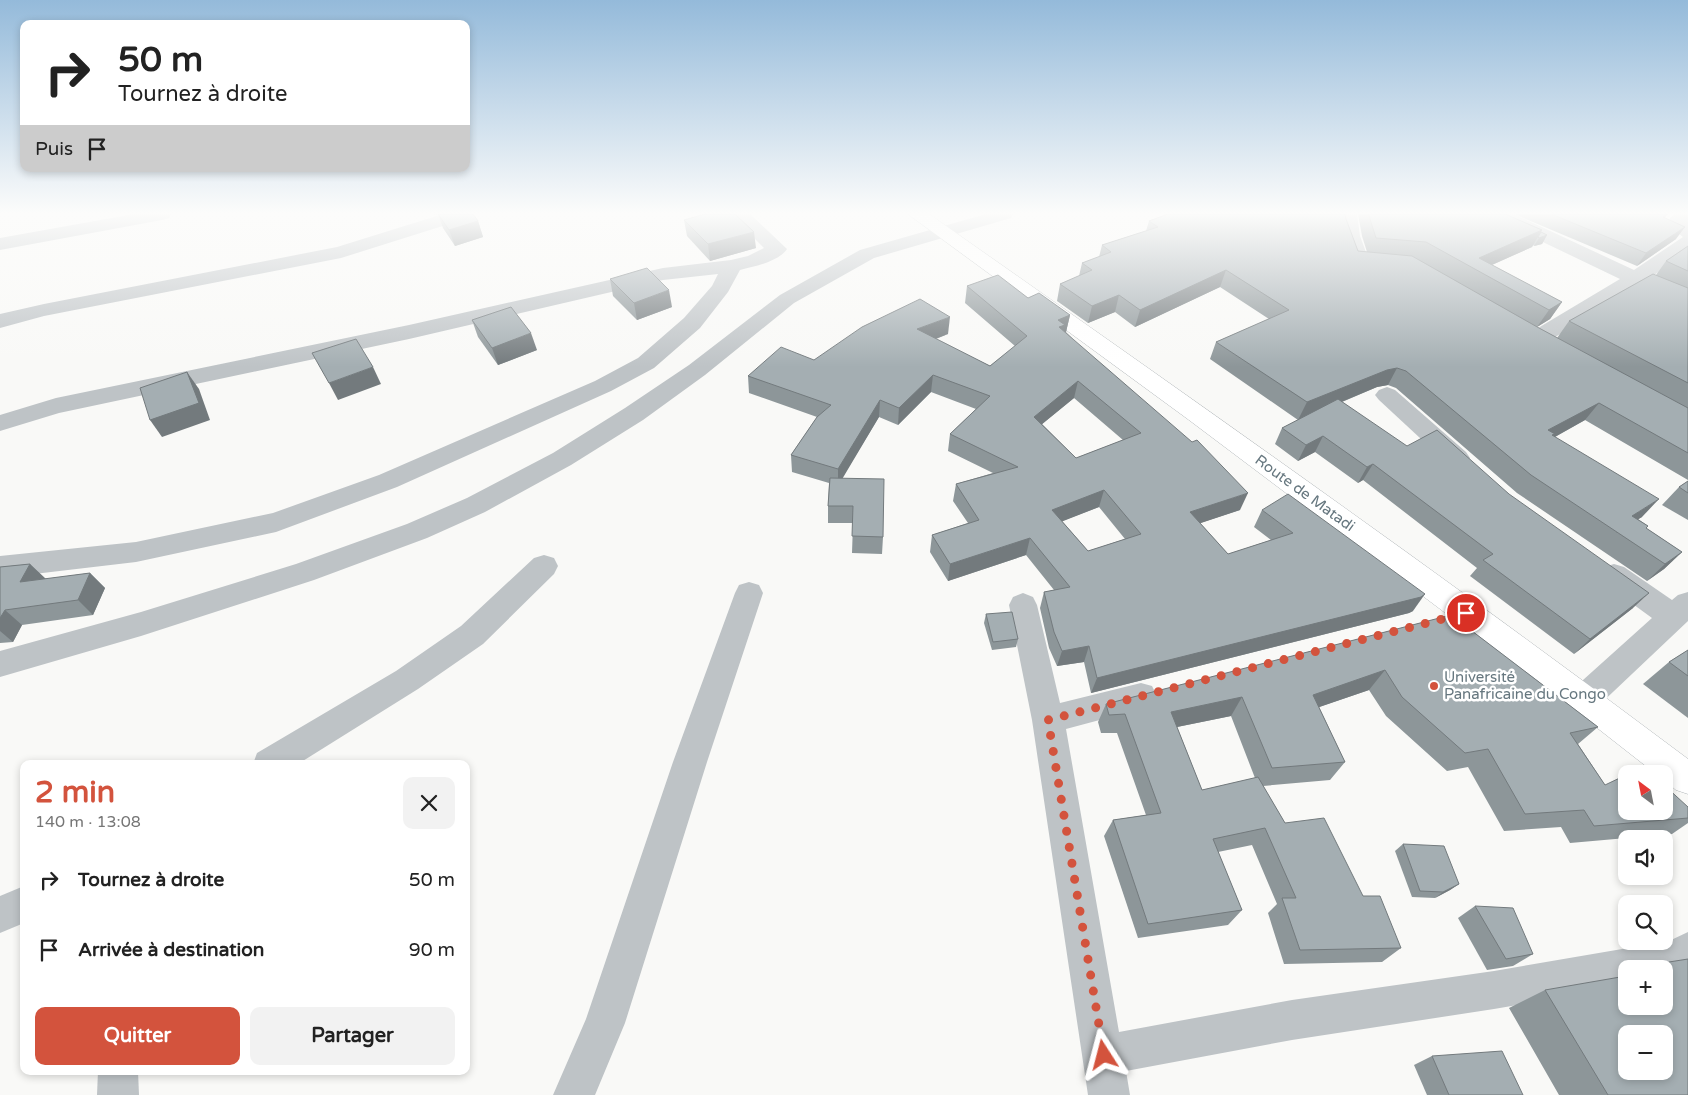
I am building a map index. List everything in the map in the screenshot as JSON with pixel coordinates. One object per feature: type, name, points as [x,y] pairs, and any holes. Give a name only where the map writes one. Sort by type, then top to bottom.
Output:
[{"type":"highway","name":"Route de Matadi","points":[[989,265],[1112,352],[1584,699],[1688,779]]},
{"type":"street","points":[[0,321],[276,265]]},
{"type":"street","points":[[0,423],[56,406],[409,332],[662,274],[735,265]]},
{"type":"street","points":[[0,664],[141,624],[304,572],[417,531],[476,505],[562,459],[634,414],[697,370],[787,299],[847,265]]},
{"type":"street","points":[[1607,265],[1688,304]]},
{"type":"street","points":[[1562,352],[1528,334],[1636,279],[1656,265]]},
{"type":"street","points":[[0,567],[136,552],[276,522],[388,481],[603,386],[646,363],[692,323],[721,288],[732,266]]},
{"type":"street","points":[[1386,395],[1477,476]]},
{"type":"street","points":[[1584,699],[1680,609],[1593,561]]},
{"type":"street","points":[[276,760],[406,680],[472,635],[544,566]]},
{"type":"street","points":[[574,1095],[605,1022],[690,762],[749,593]]},
{"type":"street","points":[[1023,605],[1048,720],[1109,1095]]},
{"type":"street","points":[[1428,623],[1466,613]]},
{"type":"street","points":[[1048,720],[1171,688]]},
{"type":"street","points":[[0,916],[20,906]]},
{"type":"street","points":[[1104,1055],[1292,1020],[1541,982],[1672,958],[1688,951]]},
{"type":"street","points":[[118,1075],[118,1095]]},
{"type":"building","points":[[1085,265],[1428,265],[1539,328],[1688,408],[1688,453],[1599,403],[1548,430],[1555,434],[1552,435],[1659,499],[1632,516],[1648,526],[1646,528],[1682,552],[1665,564],[1531,475],[1406,371],[1397,368],[1387,370],[1307,402],[1216,342],[1289,310],[1226,270],[1140,310],[1119,295],[1092,306],[1060,284],[1092,270]]},
{"type":"building","points":[[1468,265],[1492,265],[1562,302],[1549,310]]},
{"type":"building","points":[[1675,265],[1688,265],[1688,271]]},
{"type":"building","points":[[647,268],[669,290],[634,303],[610,279]]},
{"type":"building","points":[[1653,274],[1688,288],[1688,383],[1569,321]]},
{"type":"building","points":[[998,275],[1028,298],[1039,293],[1070,315],[1058,320],[1065,325],[1059,327],[1192,442],[1197,440],[1248,493],[1190,512],[1228,554],[1293,533],[1262,510],[1288,494],[1425,594],[1421,597],[1097,678],[1089,646],[1062,651],[1054,632],[1044,592],[1070,587],[1030,538],[950,564],[932,535],[979,520],[956,484],[1018,467],[950,434],[990,396],[933,375],[899,408],[880,400],[838,469],[791,455],[817,417],[831,405],[748,376],[781,347],[814,360],[862,327],[920,299],[950,317],[917,329],[990,366],[1027,336],[967,286]],"holes":[[[1078,381],[1141,433],[1076,458],[1034,417]],[[1104,490],[1141,534],[1088,551],[1052,510]]]},
{"type":"building","points":[[511,307],[531,333],[492,348],[472,320]]},
{"type":"building","points":[[356,339],[373,367],[329,383],[312,353]]},
{"type":"building","points":[[187,372],[199,403],[150,420],[140,388]]},
{"type":"building","points":[[1338,399],[1407,446],[1437,430],[1509,494],[1649,593],[1590,639],[1483,560],[1493,554],[1373,464],[1367,467],[1323,436],[1306,445],[1282,428]]},
{"type":"building","points":[[830,478],[884,479],[883,537],[852,536],[853,506],[828,506]]},
{"type":"building","points":[[1688,481],[1688,493],[1679,487]]},
{"type":"building","points":[[30,564],[20,582],[90,573],[78,600],[5,610],[0,618],[0,567]]},
{"type":"building","points":[[1012,612],[1018,639],[993,642],[986,614]]},
{"type":"building","points":[[1451,615],[1598,727],[1570,733],[1605,785],[1618,779],[1618,820],[1664,820],[1594,826],[1584,810],[1525,814],[1488,749],[1465,753],[1402,697],[1385,670],[1313,695],[1345,762],[1272,768],[1242,697],[1171,712],[1202,790],[1258,777],[1285,823],[1324,818],[1363,896],[1380,896],[1401,948],[1300,950],[1282,898],[1296,898],[1265,828],[1213,839],[1242,910],[1148,924],[1113,820],[1161,813],[1125,714],[1109,715],[1106,704]]},
{"type":"building","points":[[1688,650],[1688,676],[1669,662]]},
{"type":"building","points":[[1673,793],[1688,807],[1688,818],[1673,819]]},
{"type":"building","points":[[1403,844],[1444,846],[1459,884],[1443,892],[1420,891]]},
{"type":"building","points":[[1475,906],[1513,908],[1533,954],[1506,959]]},
{"type":"building","points":[[1688,959],[1688,1095],[1608,1095],[1545,990],[1618,977],[1618,1015],[1673,1015],[1673,961]]},
{"type":"building","points":[[1502,1051],[1523,1095],[1449,1095],[1432,1056]]},
{"type":"place","name":"Université Panafricaine du Congo","points":[[1434,686]]},
{"type":"route","points":[[1104,1055],[1048,720],[1466,613]]}]
